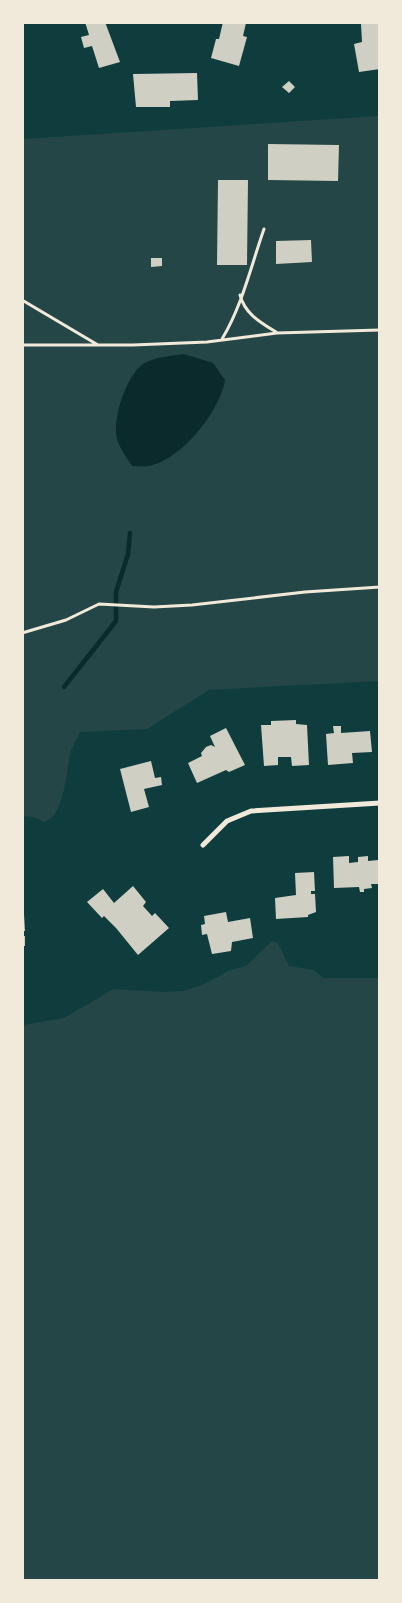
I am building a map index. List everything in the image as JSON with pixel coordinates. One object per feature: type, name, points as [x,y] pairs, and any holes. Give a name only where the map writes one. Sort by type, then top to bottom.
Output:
[{"type":"street","points":[[203,845],[227,821],[251,811],[380,804]]},
{"type":"lane","points":[[222,340],[236,316],[240,295],[264,229]]},
{"type":"lane","points":[[240,295],[243,307],[255,319],[277,333]]},
{"type":"lane","points":[[22,300],[99,345]]},
{"type":"lane","points":[[22,345],[99,345],[222,340],[277,333],[380,330]]},
{"type":"lane","points":[[22,633],[66,620],[99,604],[127,606],[192,605],[305,592],[380,587]]},
{"type":"shaded area","points":[[379,116],[379,681],[209,690],[147,729],[80,732],[70,754],[63,792],[56,811],[51,818],[44,822],[34,817],[23,816],[23,139]]},
{"type":"shaded area","points":[[184,354],[213,363],[225,380],[216,406],[197,433],[173,455],[161,462],[148,466],[132,466],[120,446],[116,431],[119,410],[126,388],[131,378],[143,364],[157,358]]},
{"type":"shaded area","points":[[272,941],[278,943],[289,966],[314,970],[323,978],[379,978],[379,1580],[23,1580],[23,1025],[64,1018],[114,989],[163,992],[183,991],[200,986],[228,971],[246,966]]},
{"type":"building","points":[[85,22],[105,22],[120,62],[99,68],[92,46],[84,48],[81,37],[89,35]]},
{"type":"building","points":[[223,22],[246,23],[243,36],[247,37],[239,66],[211,58],[216,39],[219,39]]},
{"type":"building","points":[[380,22],[380,69],[359,72],[354,44],[362,42],[361,24]]},
{"type":"building","points":[[197,73],[198,100],[170,101],[170,107],[136,107],[133,74]]},
{"type":"building","points":[[289,81],[295,87],[289,93],[282,87]]},
{"type":"building","points":[[268,144],[339,145],[338,181],[268,180]]},
{"type":"building","points":[[218,180],[248,180],[247,265],[217,265]]},
{"type":"building","points":[[311,240],[312,262],[276,264],[276,241]]},
{"type":"building","points":[[151,258],[162,258],[162,266],[151,267]]},
{"type":"building","points":[[296,720],[296,724],[307,725],[309,765],[292,766],[291,757],[278,757],[278,765],[264,766],[261,725],[271,725],[271,721]]},
{"type":"building","points":[[333,726],[341,726],[341,733],[370,731],[372,752],[352,753],[353,763],[328,765],[326,734],[334,733]]},
{"type":"building","points":[[226,728],[245,765],[229,772],[226,770],[197,783],[188,763],[202,756],[201,753],[206,747],[211,745],[215,747],[210,736]]},
{"type":"building","points":[[151,761],[155,778],[161,777],[162,785],[144,789],[149,807],[131,812],[120,769]]},
{"type":"building","points":[[349,856],[349,863],[358,862],[358,857],[368,856],[368,861],[378,860],[379,884],[371,884],[372,888],[364,889],[364,892],[360,892],[359,887],[334,888],[333,857]]},
{"type":"building","points":[[314,872],[315,891],[311,891],[311,894],[315,894],[316,912],[308,915],[308,917],[276,919],[275,898],[296,895],[295,873]]},
{"type":"building","points":[[133,886],[146,902],[143,906],[152,916],[155,913],[169,928],[138,955],[116,928],[104,916],[102,918],[87,902],[103,889],[114,903]]},
{"type":"building","points":[[226,912],[228,922],[250,918],[253,938],[232,942],[231,951],[212,954],[207,934],[202,935],[201,925],[205,924],[204,916]]},
{"type":"building","points":[[22,914],[24,914],[25,931],[22,931]]},
{"type":"building","points":[[22,936],[25,936],[25,946],[22,946]]},
{"type":"waterway","points":[[64,687],[116,621],[116,592],[128,554],[130,533]]}]
